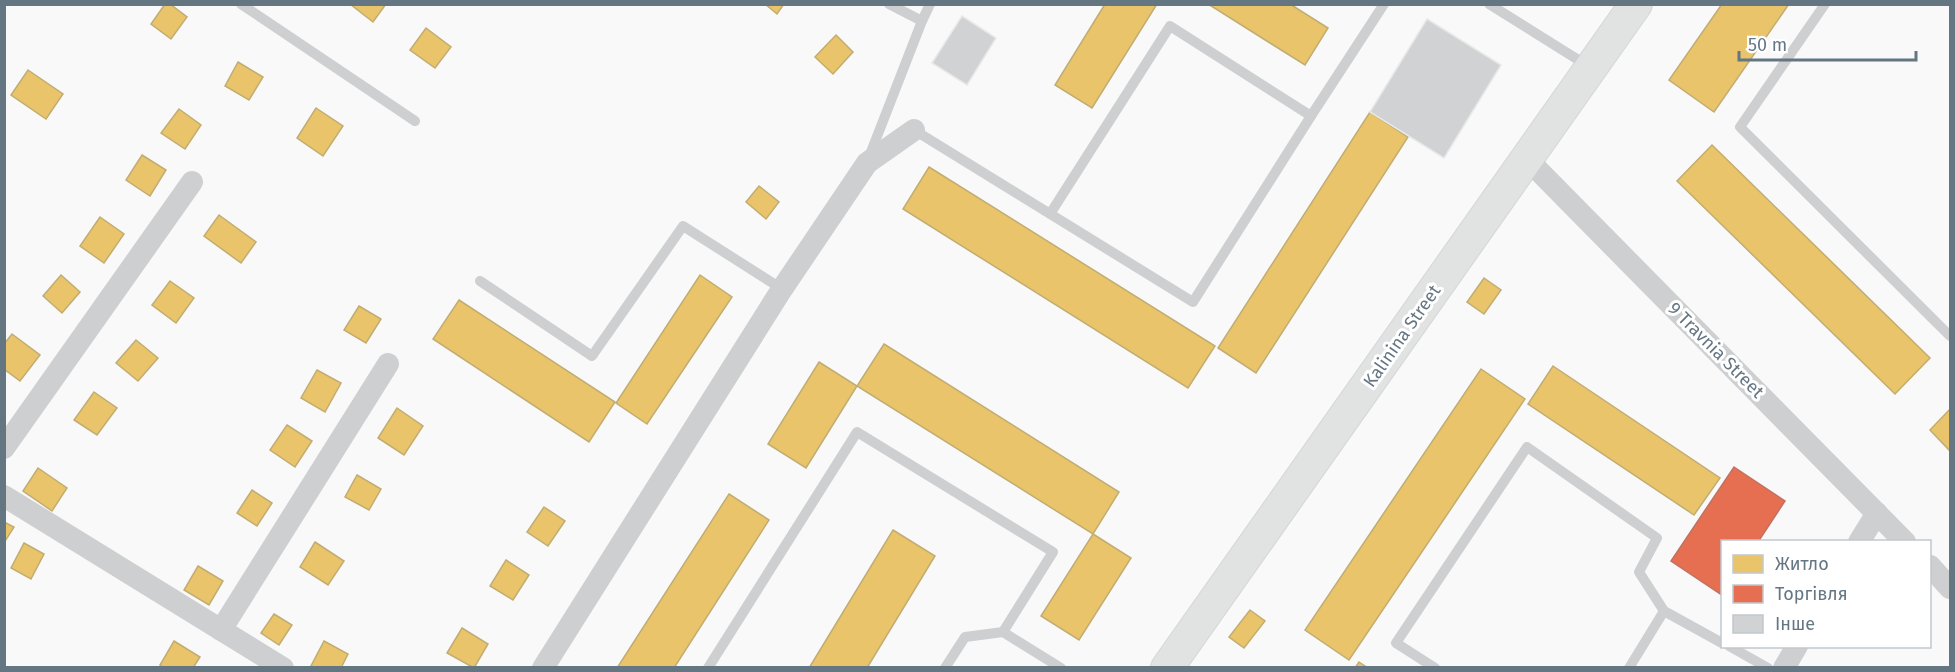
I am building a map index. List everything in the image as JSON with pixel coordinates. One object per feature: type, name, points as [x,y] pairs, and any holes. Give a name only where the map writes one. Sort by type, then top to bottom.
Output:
[{"type":"street","name":"Kalinina Street","points":[[1176,664],[1636,4]]},
{"type":"street","points":[[543,668],[782,289],[867,163],[914,130]]},
{"type":"street","name":"9 Travnia Street","points":[[1527,159],[1903,540]]},
{"type":"street","points":[[4,448],[192,183]]},
{"type":"street","points":[[222,630],[388,364]]},
{"type":"street","points":[[4,496],[284,668]]},
{"type":"street","points":[[1860,540],[1877,513]]},
{"type":"street","points":[[1931,568],[1950,588]]},
{"type":"street","points":[[1784,668],[1796,648]]},
{"type":"lane","points":[[241,4],[415,121]]},
{"type":"lane","points":[[889,4],[921,21]]},
{"type":"lane","points":[[867,163],[921,21],[930,4]]},
{"type":"lane","points":[[914,130],[1193,302],[1384,4]]},
{"type":"lane","points":[[1489,4],[1591,68]]},
{"type":"lane","points":[[1825,4],[1740,127],[1950,336]]},
{"type":"lane","points":[[1050,214],[1170,26],[1311,116]]},
{"type":"lane","points":[[480,281],[592,356],[684,226],[782,289]]},
{"type":"lane","points":[[708,668],[857,432],[1053,552],[1003,632]]},
{"type":"lane","points":[[1436,668],[1396,643],[1527,447],[1657,538],[1639,572],[1664,611],[1721,642]]},
{"type":"lane","points":[[1629,668],[1664,611]]},
{"type":"lane","points":[[945,668],[965,637],[1003,632],[1061,668]]},
{"type":"lane","points":[[1733,648],[1768,668]]},
{"type":"building: Житло","points":[[165,4],[170,4],[187,17],[171,39],[151,24]]},
{"type":"building: Житло","points":[[350,4],[386,4],[373,22]]},
{"type":"building: Житло","points":[[765,4],[784,4],[777,14]]},
{"type":"building: Житло","points":[[1105,4],[1157,4],[1092,108],[1055,85]]},
{"type":"building: Житло","points":[[1208,4],[1290,4],[1328,28],[1305,65]]},
{"type":"building: Житло","points":[[1722,4],[1789,4],[1714,112],[1669,80]]},
{"type":"building: Житло","points":[[426,28],[451,47],[435,68],[410,50]]},
{"type":"building: Житло","points":[[836,35],[853,52],[833,74],[815,57]]},
{"type":"building: Житло","points":[[238,62],[263,77],[249,100],[225,86]]},
{"type":"building: Житло","points":[[28,70],[63,94],[46,119],[11,95]]},
{"type":"building: Житло","points":[[316,108],[343,126],[323,156],[297,138]]},
{"type":"building: Житло","points":[[179,109],[201,125],[185,149],[161,133]]},
{"type":"building: Житло","points":[[1370,112],[1408,137],[1256,373],[1218,348]]},
{"type":"building: Житло","points":[[1712,145],[1930,358],[1895,394],[1677,181]]},
{"type":"building: Житло","points":[[142,155],[166,170],[150,196],[126,180]]},
{"type":"building: Житло","points":[[929,167],[1215,346],[1188,388],[903,209]]},
{"type":"building: Житло","points":[[759,186],[779,202],[766,219],[746,202]]},
{"type":"building: Житло","points":[[219,215],[256,242],[241,263],[204,236]]},
{"type":"building: Житло","points":[[100,217],[124,234],[104,263],[80,246]]},
{"type":"building: Житло","points":[[61,275],[80,292],[62,313],[43,296]]},
{"type":"building: Житло","points":[[700,275],[732,297],[647,424],[616,403]]},
{"type":"building: Житло","points":[[1484,278],[1501,290],[1484,314],[1467,302]]},
{"type":"building: Житло","points":[[170,281],[194,298],[176,323],[152,305]]},
{"type":"building: Житло","points":[[459,300],[615,402],[589,442],[433,339]]},
{"type":"building: Житло","points":[[359,306],[381,319],[366,343],[344,330]]},
{"type":"building: Житло","points":[[12,334],[40,355],[20,381],[4,369],[4,344]]},
{"type":"building: Житло","points":[[136,340],[158,358],[138,381],[116,363]]},
{"type":"building: Житло","points":[[884,344],[1119,492],[1093,534],[857,386]]},
{"type":"building: Житло","points":[[819,362],[857,386],[806,468],[768,444]]},
{"type":"building: Житло","points":[[1553,366],[1720,478],[1694,515],[1528,404]]},
{"type":"building: Житло","points":[[1481,369],[1525,399],[1349,660],[1305,630]]},
{"type":"building: Житло","points":[[317,370],[341,383],[325,412],[301,398]]},
{"type":"building: Житло","points":[[94,392],[117,408],[97,435],[74,420]]},
{"type":"building: Житло","points":[[397,408],[423,426],[404,455],[378,438]]},
{"type":"building: Житло","points":[[1950,409],[1950,451],[1930,430]]},
{"type":"building: Житло","points":[[287,425],[312,441],[295,467],[270,450]]},
{"type":"building: Житло","points":[[38,468],[67,488],[52,511],[23,491]]},
{"type":"building: Житло","points":[[357,475],[381,489],[369,510],[345,497]]},
{"type":"building: Житло","points":[[252,490],[272,503],[257,526],[237,513]]},
{"type":"building: Житло","points":[[729,494],[769,520],[674,668],[617,668]]},
{"type":"building: Житло","points":[[544,507],[565,521],[548,546],[527,532]]},
{"type":"building: Житло","points":[[4,522],[14,527],[4,543]]},
{"type":"building: Житло","points":[[893,530],[935,556],[867,668],[809,668]]},
{"type":"building: Житло","points":[[1093,534],[1131,558],[1079,640],[1041,616]]},
{"type":"building: Житло","points":[[315,542],[344,561],[328,585],[300,567]]},
{"type":"building: Житло","points":[[24,543],[44,554],[31,579],[11,568]]},
{"type":"building: Житло","points":[[506,560],[529,575],[513,600],[490,586]]},
{"type":"building: Житло","points":[[198,566],[223,581],[209,605],[184,590]]},
{"type":"building: Житло","points":[[1250,610],[1265,621],[1244,648],[1229,637]]},
{"type":"building: Житло","points":[[274,614],[292,625],[279,645],[261,633]]},
{"type":"building: Житло","points":[[462,628],[488,644],[474,668],[447,653]]},
{"type":"building: Житло","points":[[174,641],[200,657],[193,668],[164,668],[160,665]]},
{"type":"building: Житло","points":[[324,641],[348,654],[341,668],[311,666]]},
{"type":"building: Житло","points":[[1359,662],[1368,668],[1355,668]]},
{"type":"building: Торгівля","points":[[1734,467],[1785,501],[1759,540],[1721,540],[1721,594],[1671,561]]},
{"type":"building: Інше","points":[[962,16],[996,38],[967,85],[932,63]]},
{"type":"building: Інше","points":[[1427,19],[1501,65],[1444,158],[1370,112]]}]
